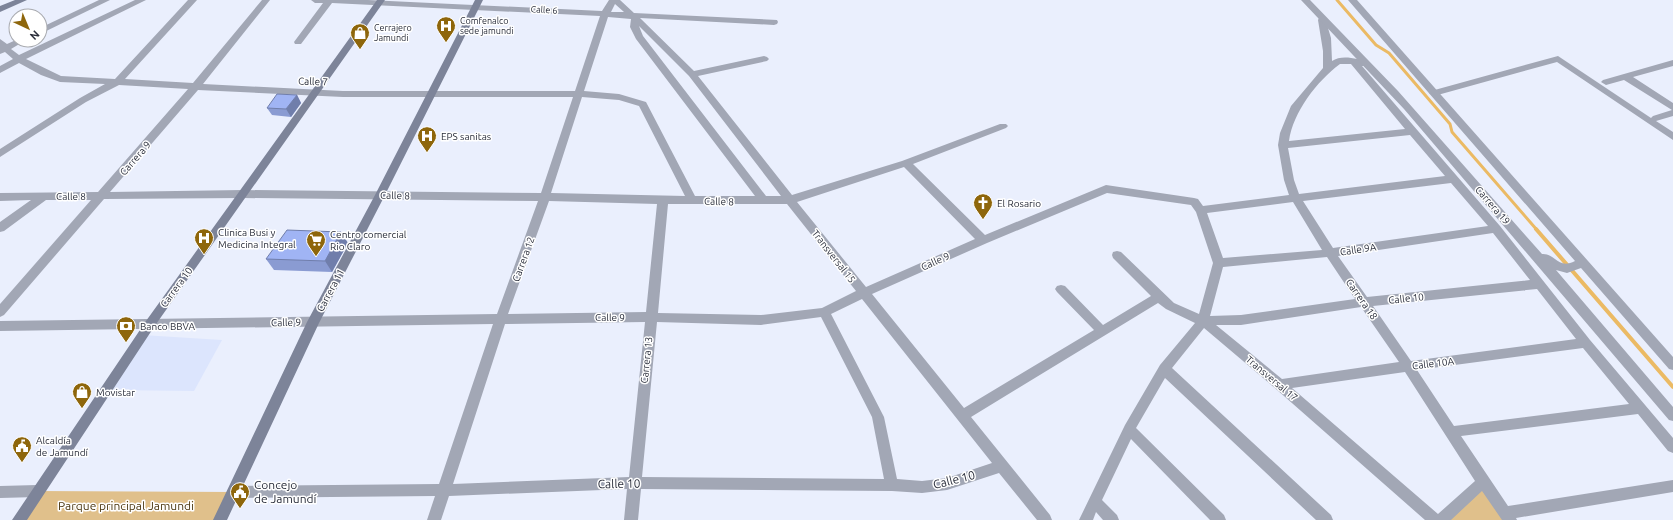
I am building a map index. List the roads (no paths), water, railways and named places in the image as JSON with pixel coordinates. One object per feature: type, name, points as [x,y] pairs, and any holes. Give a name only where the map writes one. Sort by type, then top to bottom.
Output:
[{"type":"main road","points":[[0,9],[23,0]]},
{"type":"main road","name":"Carrera 10","points":[[18,520],[150,324],[380,2]]},
{"type":"main road","name":"Carrera 11","points":[[220,520],[313,322],[380,195],[477,3]]},
{"type":"street","points":[[48,27],[106,0]]},
{"type":"street","points":[[0,70],[19,59],[142,0]]},
{"type":"street","points":[[0,154],[83,100],[117,82],[193,0]]},
{"type":"street","name":"Carrera 9","points":[[0,312],[196,86],[266,0]]},
{"type":"street","name":"Calle 6","points":[[315,0],[477,3],[633,17],[774,22]]},
{"type":"street","name":"Carrera 12","points":[[434,520],[501,318],[545,197],[606,14],[614,0]]},
{"type":"street","name":"Transversal 15","points":[[614,0],[654,35],[692,74],[863,293],[1045,520]]},
{"type":"street","name":"Carrera 19","points":[[1305,0],[1322,20],[1406,105],[1527,244],[1673,416]]},
{"type":"street","points":[[1352,0],[1434,93],[1580,264],[1673,364]]},
{"type":"street","points":[[298,42],[329,1]]},
{"type":"street","points":[[633,17],[634,27],[640,36],[764,201]]},
{"type":"street","points":[[1322,20],[1329,56],[1327,69]]},
{"type":"street","name":"Calle 7","points":[[2,47],[42,72],[60,79],[315,92],[429,96],[579,94],[623,96],[636,99],[644,104],[692,200]]},
{"type":"street","points":[[692,74],[764,59]]},
{"type":"street","points":[[1434,93],[1558,59],[1673,137]]},
{"type":"street","name":"Carrera 18","points":[[1365,64],[1353,61],[1338,61],[1327,69],[1296,106],[1285,133],[1283,145],[1286,168],[1295,197],[1330,252],[1452,432],[1483,482],[1508,517]]},
{"type":"street","name":"Carrera 19","points":[[1353,61],[1496,229],[1586,343],[1673,447]]},
{"type":"street","points":[[1606,82],[1673,63]]},
{"type":"street","points":[[1625,76],[1673,106]]},
{"type":"street","points":[[1656,118],[1673,113]]},
{"type":"street","name":"Calle 8","points":[[0,197],[243,194],[545,197],[663,200],[790,200],[906,163],[1002,126]]},
{"type":"street","points":[[1660,128],[1673,129]]},
{"type":"street","points":[[1283,145],[1414,131]]},
{"type":"street","points":[[906,163],[983,240]]},
{"type":"street","name":"Calle 9","points":[[0,326],[501,318],[650,317],[761,320],[824,312],[863,293],[983,240],[1106,189],[1197,206],[1295,197],[1453,179]]},
{"type":"street","points":[[0,228],[44,196]]},
{"type":"street","name":"Carrera 13","points":[[631,520],[650,317],[663,200]]},
{"type":"street","points":[[1086,520],[1129,428],[1164,369],[1203,321],[1219,263],[1197,206]]},
{"type":"street","name":"Calle 9A","points":[[1219,263],[1330,252],[1496,229]]},
{"type":"street","points":[[1527,244],[1558,268],[1580,264]]},
{"type":"street","points":[[1117,255],[1170,306],[1203,321]]},
{"type":"street","name":"Calle 10","points":[[1203,321],[1240,320],[1365,302],[1539,284]]},
{"type":"street","points":[[1061,289],[1102,331]]},
{"type":"street","points":[[962,416],[1159,297]]},
{"type":"street","points":[[824,312],[878,417],[892,485]]},
{"type":"street","name":"Transversal 17","points":[[1203,321],[1280,385],[1435,520]]},
{"type":"street","name":"Calle 10A","points":[[1280,385],[1408,366],[1586,343]]},
{"type":"street","points":[[1164,369],[1326,520]]},
{"type":"street","points":[[1452,432],[1640,408]]},
{"type":"street","points":[[1129,428],[1219,520]]},
{"type":"street","name":"Calle 10","points":[[234,492],[445,490],[634,483],[892,485],[922,487],[947,484],[1002,466]]},
{"type":"street","points":[[1441,520],[1483,482]]},
{"type":"street","points":[[1508,517],[1673,486]]},
{"type":"street","points":[[0,492],[37,491]]},
{"type":"street","points":[[1094,501],[1112,520]]},
{"type":"waterway","points":[[1337,0],[1376,45],[1389,53],[1450,124],[1452,132],[1537,230]]},
{"type":"waterway","points":[[1536,229],[1673,387]]},
{"type":"place","name":"Comfenalco sede jamundi","points":[[446,43]]},
{"type":"place","name":"Cerrajero Jamundi","points":[[360,50]]},
{"type":"place","name":"EPS sanitas","points":[[427,153]]},
{"type":"place","name":"El Rosario","points":[[983,220]]},
{"type":"place","name":"Clinica Busi y Medicina Integral","points":[[204,255]]},
{"type":"place","name":"Centro comercial Rio Claro","points":[[316,257]]},
{"type":"place","name":"Banco BBVA","points":[[126,343]]},
{"type":"place","name":"Movistar","points":[[82,409]]},
{"type":"place","name":"Alcaldía de Jamundí","points":[[22,463]]},
{"type":"place","name":"Concejo de Jamundí","points":[[240,509]]},
{"type":"park label","name":"Parque principal Jamundi","points":[[126,506]]}]
